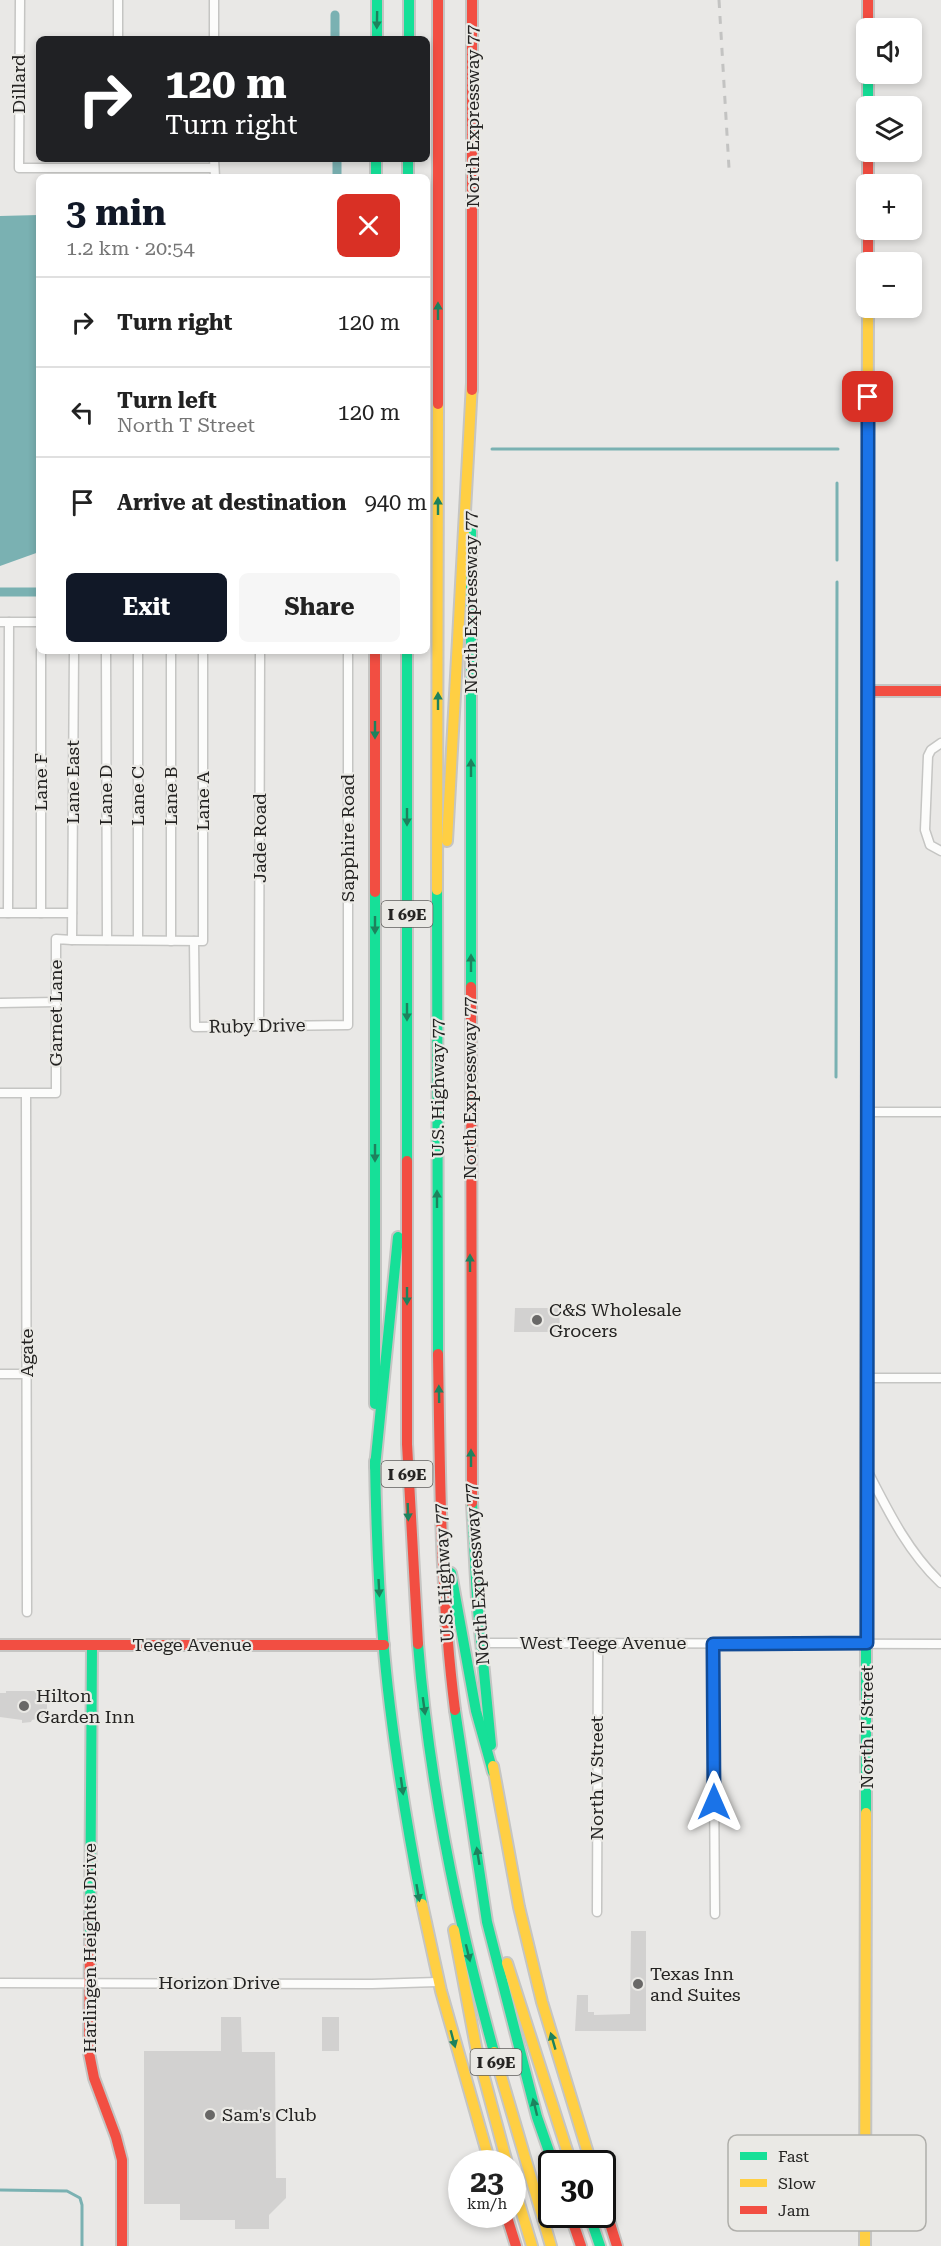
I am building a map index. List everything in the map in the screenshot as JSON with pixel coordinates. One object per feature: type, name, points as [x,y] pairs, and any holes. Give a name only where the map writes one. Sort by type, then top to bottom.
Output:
[{"type":"main road","points":[[377,0],[377,36]]},
{"type":"main road","points":[[409,0],[409,34]]},
{"type":"main road","name":"U.S. Highway 77","points":[[438,0],[437,1269],[441,1515],[447,1644],[461,1754],[487,1922],[537,2117],[548,2150]]},
{"type":"main road","name":"North Expressway 77","points":[[472,0],[471,1475],[481,1643],[493,1772],[519,1907],[542,2002],[587,2150]]},
{"type":"main road","points":[[868,0],[868,18]]},
{"type":"main road","name":"North T Street","points":[[865,2135],[868,318]]},
{"type":"main road","points":[[438,970],[455,727],[472,383]]},
{"type":"main road","points":[[375,654],[375,1467],[378,1562],[384,1645],[412,1855],[437,1982],[486,2150]]},
{"type":"main road","points":[[401,654],[407,759]]},
{"type":"main road","name":"U.S. Highway 77","points":[[407,654],[407,1444],[409,1542],[416,1644],[433,1773],[451,1876],[494,2058],[551,2246]]},
{"type":"main road","points":[[868,691],[941,691]]},
{"type":"main road","points":[[375,1467],[398,1236],[407,1070]]},
{"type":"main road","points":[[441,1515],[476,1711],[493,1772]]},
{"type":"main road","name":"Teege Avenue","points":[[0,1645],[384,1645]]},
{"type":"main road","name":"Harlingen Heights Drive","points":[[92,1645],[90,2068],[121,2152],[122,2246]]},
{"type":"main road","points":[[451,1876],[451,1907],[460,1978],[482,2079],[503,2150]]},
{"type":"main road","points":[[483,1886],[493,1905],[512,1982],[567,2150]]},
{"type":"main road","points":[[526,2226],[532,2246]]},
{"type":"main road","points":[[510,2228],[516,2246]]},
{"type":"main road","points":[[575,2228],[581,2246]]},
{"type":"main road","points":[[611,2228],[617,2246]]},
{"type":"main road","name":"North T Street","points":[[865,2231],[865,2246]]},
{"type":"street","name":"Dillard","points":[[20,0],[19,168],[117,163]]},
{"type":"street","points":[[118,0],[118,36]]},
{"type":"street","points":[[214,0],[214,36]]},
{"type":"street","points":[[117,163],[214,168]]},
{"type":"street","points":[[36,622],[5,622],[4,913],[72,913]]},
{"type":"street","name":"Lane F","points":[[40,913],[41,654]]},
{"type":"street","name":"Lane East","points":[[72,913],[74,654]]},
{"type":"street","name":"Lane D","points":[[106,654],[107,940]]},
{"type":"street","name":"Lane C","points":[[138,654],[138,940]]},
{"type":"street","name":"Lane B","points":[[171,654],[171,941]]},
{"type":"street","name":"Lane A","points":[[194,941],[203,941],[203,654]]},
{"type":"street","name":"Jade Road","points":[[259,1026],[260,654]]},
{"type":"street","name":"Sapphire Road","points":[[348,654],[348,1025]]},
{"type":"street","points":[[941,743],[931,750],[928,756],[925,830],[930,845],[941,851]]},
{"type":"street","name":"Garnet Lane","points":[[26,1094],[56,1093],[56,939],[72,939],[72,913]]},
{"type":"street","points":[[72,939],[194,941]]},
{"type":"street","name":"Ruby Drive","points":[[194,941],[195,1027],[348,1025]]},
{"type":"street","points":[[0,1002],[56,1002]]},
{"type":"street","points":[[0,1093],[26,1094]]},
{"type":"street","name":"Agate","points":[[26,1094],[27,1612]]},
{"type":"street","points":[[868,1112],[941,1112]]},
{"type":"street","points":[[0,1374],[28,1374]]},
{"type":"street","points":[[867,1378],[941,1378]]},
{"type":"street","points":[[867,1470],[900,1532],[924,1567],[941,1583]]},
{"type":"street","name":"West Teege Avenue","points":[[481,1643],[941,1644]]},
{"type":"street","name":"North V Street","points":[[597,1912],[598,1643]]},
{"type":"street","points":[[713,1644],[715,1914]]},
{"type":"street","name":"Horizon Drive","points":[[0,1983],[437,1982]]},
{"type":"water","points":[[36,215],[36,553],[0,566],[0,216]]},
{"type":"building","name":"C&S Wholesale Grocers","points":[[515,1308],[559,1308],[560,1332],[514,1332]]},
{"type":"building","name":"Hilton Garden Inn","points":[[6,1691],[43,1693],[43,1696],[47,1696],[47,1716],[22,1723],[22,1720],[0,1717],[0,1693],[6,1693]]},
{"type":"building","name":"Texas Inn and Suites","points":[[631,1931],[646,1931],[646,2031],[575,2031],[577,1995],[588,1995],[588,2012],[594,2012],[594,2015],[630,2014]]},
{"type":"building","name":"Sam's Club","points":[[221,2017],[241,2017],[242,2052],[275,2052],[276,2178],[286,2178],[286,2198],[269,2215],[269,2229],[235,2229],[235,2220],[180,2220],[180,2204],[144,2204],[144,2051],[221,2051]]},
{"type":"building","name":"Sam's Club","points":[[322,2017],[339,2017],[339,2051],[322,2051]]},
{"type":"waterway","points":[[335,15],[335,36]]},
{"type":"waterway","points":[[337,162],[337,174]]},
{"type":"waterway","points":[[492,449],[838,449]]},
{"type":"waterway","points":[[837,483],[837,560]]},
{"type":"waterway","points":[[836,1077],[837,582]]},
{"type":"waterway","points":[[0,592],[36,592]]},
{"type":"waterway","points":[[0,2190],[67,2191],[80,2198],[82,2246]]},
{"type":"railway","points":[[719,0],[729,168]]},
{"type":"traffic: fast","points":[[377,0],[377,36]]},
{"type":"traffic: fast","points":[[409,0],[409,36]]},
{"type":"traffic: fast","points":[[868,84],[868,96]]},
{"type":"traffic: fast","points":[[376,162],[376,174]]},
{"type":"traffic: fast","points":[[408,162],[408,174]]},
{"type":"traffic: fast","points":[[471,531],[471,987]]},
{"type":"traffic: fast","points":[[407,654],[407,1161]]},
{"type":"traffic: fast","points":[[867,712],[867,1063]]},
{"type":"traffic: fast","points":[[437,890],[438,1354]]},
{"type":"traffic: fast","points":[[375,892],[375,1404]]},
{"type":"traffic: fast","points":[[375,1467],[398,1237]]},
{"type":"traffic: fast","points":[[866,1457],[866,1813]]},
{"type":"traffic: fast","points":[[375,1461],[381,1616],[386,1671],[399,1771],[422,1904]]},
{"type":"traffic: fast","points":[[472,1503],[477,1599],[491,1745]]},
{"type":"traffic: fast","points":[[451,1573],[476,1711],[493,1772]]},
{"type":"traffic: fast","points":[[418,1644],[429,1748],[446,1850],[468,1951],[494,2052]]},
{"type":"traffic: fast","points":[[90,1940],[92,1645]]},
{"type":"traffic: fast","points":[[455,1710],[487,1922],[537,2117],[548,2150]]},
{"type":"traffic: fast","points":[[594,2228],[600,2246]]},
{"type":"traffic: slow","points":[[867,712],[868,318]]},
{"type":"traffic: slow","points":[[447,841],[472,383]]},
{"type":"traffic: slow","points":[[437,890],[438,404]]},
{"type":"traffic: slow","points":[[493,1766],[519,1907],[542,2002],[587,2150]]},
{"type":"traffic: slow","points":[[865,2135],[866,1813]]},
{"type":"traffic: slow","points":[[422,1904],[441,1991],[486,2150]]},
{"type":"traffic: slow","points":[[454,1930],[476,2047],[504,2150]]},
{"type":"traffic: slow","points":[[507,1963],[567,2150]]},
{"type":"traffic: slow","points":[[494,2052],[551,2246]]},
{"type":"traffic: slow","points":[[526,2226],[532,2246]]},
{"type":"traffic: slow","points":[[865,2231],[865,2246]]},
{"type":"traffic: jam","points":[[438,0],[438,404]]},
{"type":"traffic: jam","points":[[472,0],[472,390]]},
{"type":"traffic: jam","points":[[868,0],[868,18]]},
{"type":"traffic: jam","points":[[868,162],[868,174]]},
{"type":"traffic: jam","points":[[868,240],[868,252]]},
{"type":"traffic: jam","points":[[375,654],[375,892]]},
{"type":"traffic: jam","points":[[868,691],[941,691]]},
{"type":"traffic: jam","points":[[471,987],[472,1503]]},
{"type":"traffic: jam","points":[[866,1457],[867,1063]]},
{"type":"traffic: jam","points":[[407,1161],[407,1444],[418,1644]]},
{"type":"traffic: jam","points":[[438,1354],[440,1488],[446,1621],[455,1710]]},
{"type":"traffic: jam","points":[[0,1645],[384,1645]]},
{"type":"traffic: jam","points":[[90,1940],[89,2053],[94,2078],[122,2160],[122,2246]]},
{"type":"traffic: jam","points":[[510,2228],[516,2246]]},
{"type":"traffic: jam","points":[[575,2228],[581,2246]]},
{"type":"traffic: jam","points":[[611,2228],[617,2246]]},
{"type":"place","name":"C&S Wholesale Grocers","points":[[537,1320]]},
{"type":"place","name":"Hilton Garden Inn","points":[[24,1706]]},
{"type":"place","name":"Texas Inn and Suites","points":[[638,1984]]},
{"type":"place","name":"Sam's Club","points":[[210,2115]]},
{"type":"route","points":[[714,1802],[713,1644],[867,1643],[868,397]]}]
